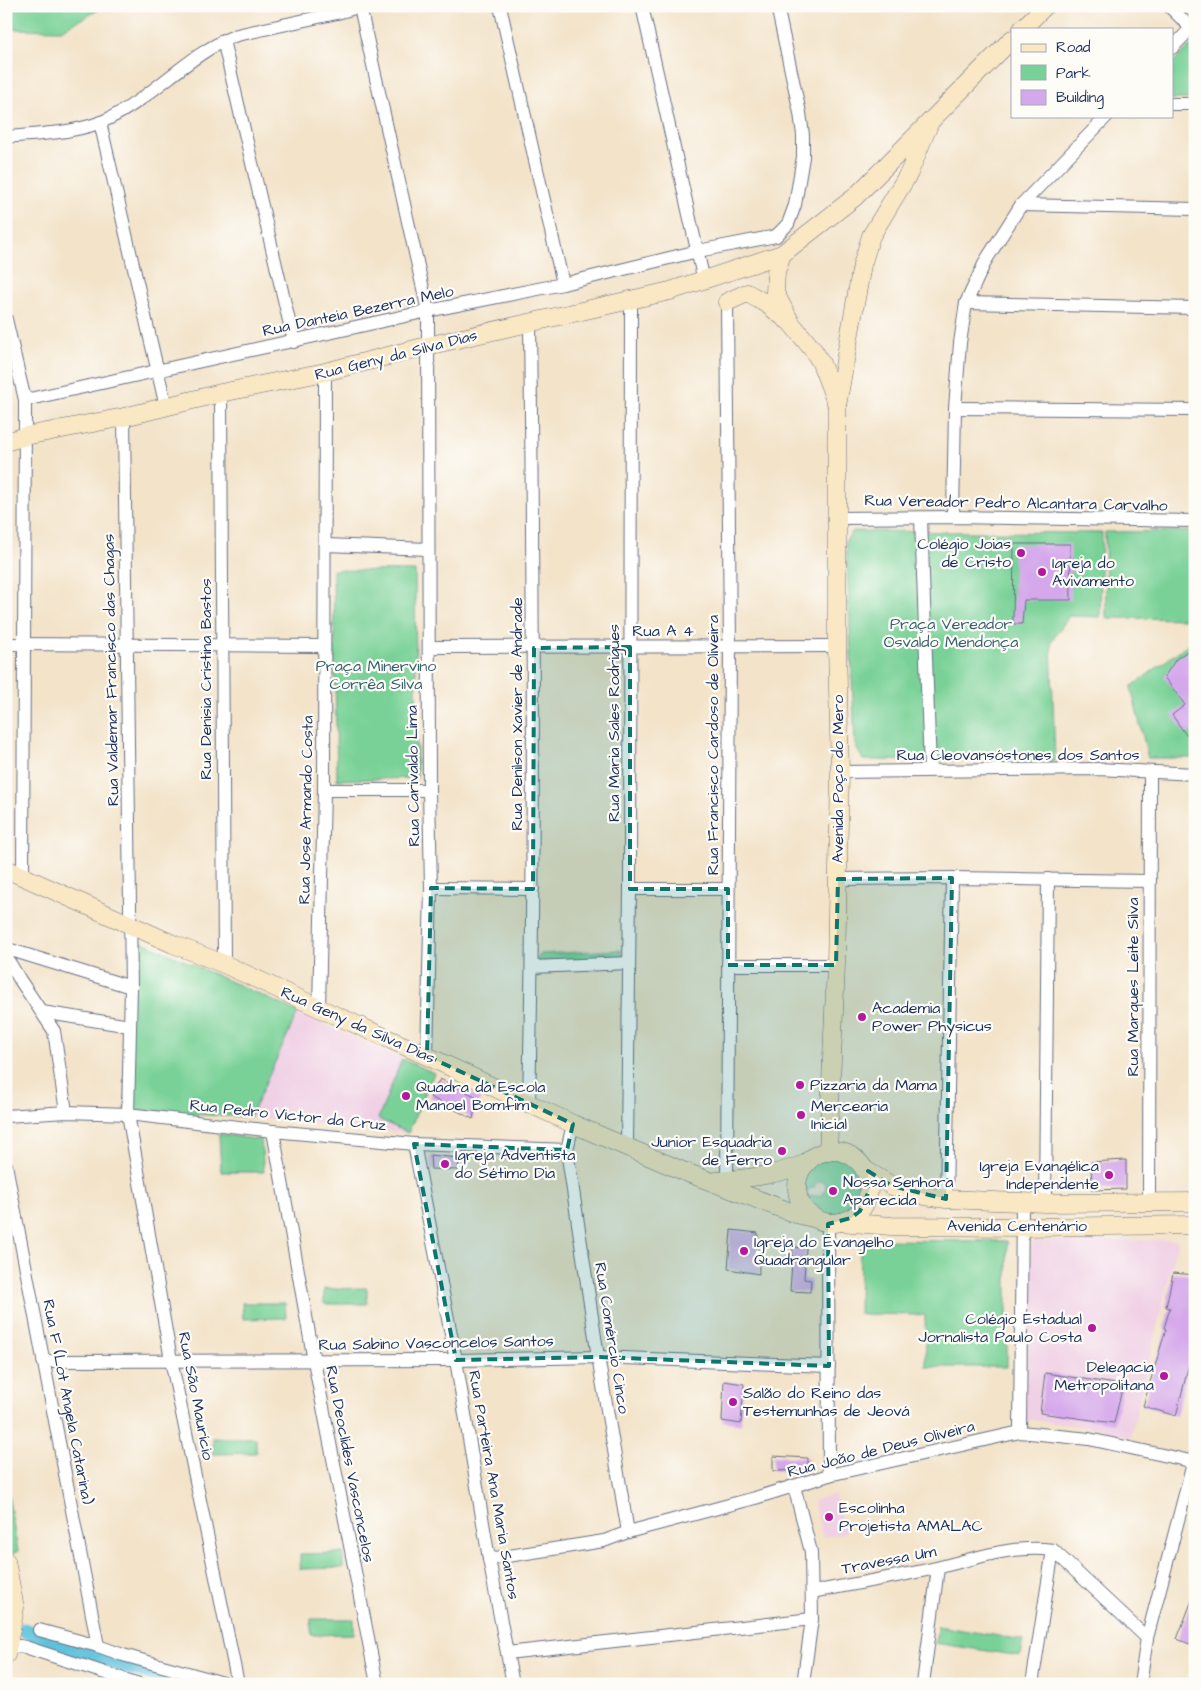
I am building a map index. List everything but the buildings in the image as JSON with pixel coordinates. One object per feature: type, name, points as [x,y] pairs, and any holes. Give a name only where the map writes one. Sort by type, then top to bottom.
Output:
[{"type":"main road","points":[[1023,28],[1045,6]]},
{"type":"main road","name":"Avenida Poço do Mero","points":[[837,406],[814,351],[791,323],[775,293],[776,272],[782,254],[855,197],[1011,40]]},
{"type":"main road","name":"Avenida Poço do Mero","points":[[828,1152],[836,965],[840,772],[837,646],[837,406],[862,265],[871,236],[909,173],[930,122]]},
{"type":"main road","name":"Rua Geny da Silva Dias","points":[[6,442],[26,436],[124,417],[325,372],[427,346],[630,300],[704,281],[782,254]]},
{"type":"main road","points":[[728,302],[747,293],[767,304],[791,323]]},
{"type":"main road","name":"Rua Geny da Silva Dias","points":[[6,869],[130,923],[173,944],[224,964],[573,1124],[796,1214],[828,1222]]},
{"type":"main road","points":[[828,1152],[838,1152],[856,1160],[864,1169],[868,1179],[869,1191],[866,1202],[855,1215],[828,1222],[808,1213],[801,1204],[798,1194],[798,1183],[801,1172],[807,1163],[819,1155],[828,1152]]},
{"type":"main road","name":"Rua Geny da Silva Dias","points":[[722,1183],[772,1175],[807,1163]]},
{"type":"main road","name":"Avenida Centenário","points":[[864,1169],[892,1186],[925,1196],[946,1199],[1045,1203],[1195,1202]]},
{"type":"main road","points":[[1156,1202],[1162,1226]]},
{"type":"main road","name":"Avenida Centenário","points":[[828,1222],[891,1226],[1195,1225]]},
{"type":"main road","points":[[6,1562],[15,1608],[7,1651]]},
{"type":"street","points":[[500,6],[563,284]]},
{"type":"street","points":[[642,6],[704,281]]},
{"type":"street","points":[[777,6],[803,135],[803,157],[794,210],[788,224],[776,236],[782,254]]},
{"type":"street","points":[[1169,6],[1193,26],[1174,46]]},
{"type":"street","points":[[6,137],[74,129],[100,122],[124,110],[153,91],[209,48],[223,40],[252,31],[361,7]]},
{"type":"street","name":"Rua Carivaldo Lima","points":[[361,7],[428,311],[428,790],[431,888],[427,1056]]},
{"type":"street","points":[[223,40],[294,342]]},
{"type":"street","points":[[1174,104],[1195,104]]},
{"type":"street","points":[[953,517],[955,408],[960,343],[966,303],[986,260],[1021,205],[1105,118]]},
{"type":"street","points":[[100,122],[166,407]]},
{"type":"street","points":[[1021,205],[1195,209]]},
{"type":"street","name":"Rua Danteia Bezerra Melo","points":[[25,400],[428,311],[563,284],[698,251],[776,236]]},
{"type":"street","name":"Rua Maria Sales Rodrigues","points":[[627,1146],[630,889],[630,300]]},
{"type":"street","name":"Rua Francisco Cardoso de Oliveira","points":[[722,1183],[728,965],[730,647],[728,302]]},
{"type":"street","points":[[966,303],[1195,308]]},
{"type":"street","points":[[6,319],[25,400],[23,877]]},
{"type":"street","name":"Rua Denilson Xavier de Andrade","points":[[529,1104],[534,648],[530,323]]},
{"type":"street","name":"Rua Jose Armando Costa","points":[[319,1008],[324,790],[325,372]]},
{"type":"street","name":"Rua Denisia Cristina Bastos","points":[[221,394],[224,964]]},
{"type":"street","points":[[955,408],[1195,410]]},
{"type":"street","name":"Rua Valdemar Francisco das Chagas","points":[[124,417],[130,1026]]},
{"type":"street","name":"Rua Vereador Pedro Alcantara Carvalho","points":[[836,518],[953,517],[1195,521]]},
{"type":"street","points":[[920,518],[930,770]]},
{"type":"street","points":[[326,545],[428,549]]},
{"type":"street","points":[[6,644],[324,646]]},
{"type":"street","name":"Rua A 4","points":[[429,646],[534,648],[837,646]]},
{"type":"street","name":"Rua Cleovansóstones dos Santos","points":[[840,772],[1098,769],[1195,774]]},
{"type":"street","name":"Rua Marques Leite Silva","points":[[1150,772],[1150,881],[1156,1202]]},
{"type":"street","points":[[324,790],[428,790]]},
{"type":"street","points":[[838,879],[952,878],[1150,881]]},
{"type":"street","points":[[946,1199],[952,878]]},
{"type":"street","points":[[1045,1203],[1048,879]]},
{"type":"street","points":[[431,888],[532,889]]},
{"type":"street","points":[[630,889],[728,889]]},
{"type":"street","points":[[66,1112],[56,1040],[50,1024],[20,980],[8,960],[6,952],[11,950],[131,987]]},
{"type":"street","points":[[532,967],[629,963]]},
{"type":"street","points":[[728,965],[836,965]]},
{"type":"street","points":[[42,1012],[130,1026]]},
{"type":"street","name":"Rua São Maurício","points":[[130,1026],[128,1114],[171,1360],[238,1684]]},
{"type":"street","name":"Rua Pedro Victor da Cruz","points":[[6,1116],[66,1112],[128,1114],[273,1132],[414,1144],[566,1150]]},
{"type":"street","points":[[566,1150],[573,1124]]},
{"type":"street","name":"Rua Deoclídes Vasconcelos","points":[[273,1132],[314,1360],[377,1684]]},
{"type":"street","name":"Rua Parteira Ana Maria Santos","points":[[414,1144],[456,1360],[512,1684]]},
{"type":"street","name":"Rua Comércio Cinco","points":[[566,1150],[598,1357],[628,1532]]},
{"type":"street","name":"Rua F (Lot Angela Catarina)","points":[[6,1165],[98,1646]]},
{"type":"street","points":[[1020,1432],[1022,1202]]},
{"type":"street","points":[[828,1222],[828,1475]]},
{"type":"street","name":"Rua Sabino Vasconcelos Santos","points":[[43,1361],[456,1360],[598,1357],[829,1366]]},
{"type":"street","name":"Rua João de Deus Oliveira","points":[[489,1559],[604,1541],[628,1532],[755,1498],[828,1475],[1020,1432],[1089,1439],[1194,1460]]},
{"type":"street","points":[[1140,1684],[1147,1638],[1194,1460]]},
{"type":"street","points":[[794,1486],[810,1546],[812,1619],[803,1684]]},
{"type":"street","name":"Travessa Um","points":[[812,1592],[938,1568],[1012,1549],[1036,1547],[1053,1550]]},
{"type":"street","points":[[1053,1550],[1147,1638]]},
{"type":"street","points":[[1032,1684],[1053,1550]]},
{"type":"street","points":[[923,1684],[938,1568]]},
{"type":"street","points":[[507,1653],[812,1619]]},
{"type":"street","points":[[39,1630],[227,1684]]},
{"type":"street","points":[[7,1651],[20,1646],[25,1647],[139,1684]]},
{"type":"highlighted area","points":[[630,647],[630,889],[728,889],[728,965],[836,965],[838,879],[952,878],[946,1199],[892,1186],[868,1171],[869,1191],[860,1211],[851,1218],[828,1224],[829,1366],[598,1357],[456,1360],[414,1144],[567,1150],[573,1124],[427,1056],[431,888],[533,889],[534,648]]},
{"type":"shaded area","points":[[298,1012],[434,1073],[408,1133],[250,1117]]},
{"type":"shaded area","name":"Colégio Estadual Jornalista Paulo Costa","points":[[1178,1240],[1130,1438],[1103,1429],[1024,1419],[1032,1241]]},
{"type":"shaded area","name":"Escolinha Projetista AMALAC","points":[[834,1494],[846,1533],[823,1537],[813,1501]]},
{"type":"green space","points":[[6,6],[106,6],[61,30],[6,29]]},
{"type":"green space","points":[[1195,41],[1195,99],[1174,99],[1174,61]]},
{"type":"green space","name":"Praça Vereador Osvaldo Mendonça","points":[[853,531],[1102,533],[1100,617],[1069,616],[1051,642],[1055,761],[863,760],[855,745],[846,540]]},
{"type":"green space","points":[[1195,531],[1195,619],[1106,618],[1105,532]]},
{"type":"green space","name":"Praça Minervino Corrêa Silva","points":[[333,570],[415,571],[417,778],[337,780]]},
{"type":"green space","points":[[1195,639],[1195,758],[1148,758],[1131,687]]},
{"type":"green space","points":[[134,938],[298,1012],[250,1117],[125,1111]]},
{"type":"green space","points":[[621,950],[622,958],[536,962],[540,954]]},
{"type":"green space","name":"Quadra da Escola Manoel Bomfim","points":[[402,1059],[434,1073],[408,1133],[378,1119]]},
{"type":"green space","points":[[219,1134],[261,1140],[264,1172],[221,1172]]},
{"type":"green space","points":[[829,1156],[840,1157],[854,1164],[859,1172],[862,1185],[855,1203],[842,1212],[829,1214],[818,1208],[808,1196],[819,1196],[825,1192],[826,1186],[824,1182],[819,1181],[815,1184],[814,1188],[810,1188],[807,1192],[805,1187],[806,1174],[813,1163]]},
{"type":"green space","points":[[860,1240],[1007,1241],[1007,1367],[926,1367],[925,1315],[859,1314]]},
{"type":"green space","points":[[367,1288],[367,1304],[324,1304],[324,1289]]},
{"type":"green space","points":[[242,1303],[285,1303],[286,1318],[243,1319]]},
{"type":"green space","points":[[213,1438],[256,1438],[256,1453],[213,1454]]},
{"type":"green space","points":[[6,1483],[18,1551],[6,1558]]},
{"type":"green space","points":[[343,1553],[343,1568],[300,1569],[300,1554]]},
{"type":"green space","points":[[311,1619],[354,1619],[354,1634],[311,1635]]},
{"type":"green space","points":[[938,1626],[1023,1640],[1020,1656],[935,1643]]},
{"type":"waterway","points":[[24,1630],[81,1653],[189,1684]]},
{"type":"place","name":"Colégio Joias de Cristo","points":[[1021,553]]},
{"type":"place","name":"Igreja do Avivamento","points":[[1042,572]]},
{"type":"place","name":"Academia Power Physicus","points":[[862,1017]]},
{"type":"place","name":"Pizzaria da Mama","points":[[800,1085]]},
{"type":"place","name":"Quadra da Escola Manoel Bomfim","points":[[406,1096]]},
{"type":"place","name":"Mercearia Inicial","points":[[801,1115]]},
{"type":"place","name":"Junior Esquadria de Ferro","points":[[782,1151]]},
{"type":"place","name":"Igreja Adventista do Sétimo Dia","points":[[445,1164]]},
{"type":"place","name":"Igreja Evangélica Independente","points":[[1109,1175]]},
{"type":"place","name":"Nossa Senhora Aparecida","points":[[833,1191]]},
{"type":"place","name":"Igreja do Evangelho Quadrangular","points":[[744,1251]]},
{"type":"place","name":"Colégio Estadual Jornalista Paulo Costa","points":[[1092,1328]]},
{"type":"place","name":"Delegacia Metropolitana","points":[[1164,1376]]},
{"type":"place","name":"Salão do Reino das Testemunhas de Jeová","points":[[733,1402]]},
{"type":"place","name":"Escolinha Projetista AMALAC","points":[[829,1517]]}]
